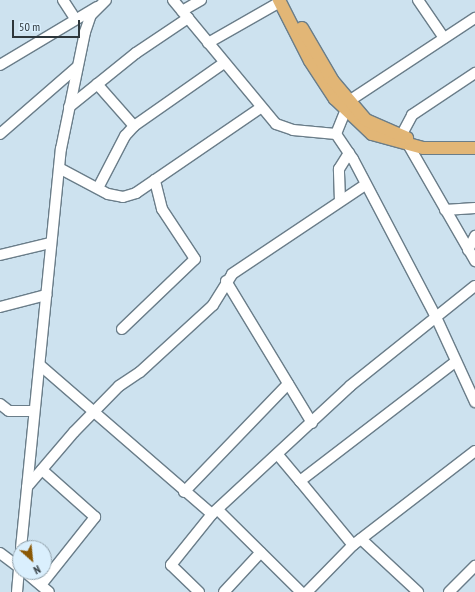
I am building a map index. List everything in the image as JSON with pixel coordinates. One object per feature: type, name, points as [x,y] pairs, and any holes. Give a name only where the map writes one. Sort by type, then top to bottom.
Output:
[{"type":"main road","points":[[282,0],[348,107],[372,134],[409,146],[475,148]]},
{"type":"main road","points":[[348,107],[366,120],[401,136],[461,148]]},
{"type":"street","points":[[63,0],[74,17]]},
{"type":"street","points":[[173,0],[260,108],[285,129],[336,134]]},
{"type":"street","points":[[69,107],[185,15],[201,0]]},
{"type":"street","points":[[208,43],[282,0]]},
{"type":"street","points":[[418,0],[444,38]]},
{"type":"street","points":[[1,62],[74,17],[102,3]]},
{"type":"street","points":[[22,540],[34,411],[41,366],[50,243],[59,168],[76,68],[85,32],[102,3]]},
{"type":"street","points":[[336,134],[348,107],[444,38],[475,18]]},
{"type":"street","points":[[98,188],[125,136],[134,126],[224,63]]},
{"type":"street","points":[[0,134],[76,68]]},
{"type":"street","points":[[401,136],[412,115],[475,73]]},
{"type":"street","points":[[97,84],[134,126]]},
{"type":"street","points":[[59,168],[98,188],[123,197],[155,180],[260,108]]},
{"type":"street","points":[[336,134],[349,153],[435,315],[454,363],[475,402]]},
{"type":"street","points":[[409,146],[475,262]]},
{"type":"street","points":[[340,201],[339,169],[349,153]]},
{"type":"street","points":[[122,329],[195,259],[162,209],[155,180]]},
{"type":"street","points":[[27,488],[93,412],[213,305],[226,281],[365,185]]},
{"type":"street","points":[[446,210],[475,208]]},
{"type":"street","points":[[468,250],[475,236]]},
{"type":"street","points":[[1,252],[50,243]]},
{"type":"street","points":[[226,281],[312,423]]},
{"type":"street","points":[[194,590],[171,565],[215,512],[278,456],[350,386],[435,315],[475,286]]},
{"type":"street","points":[[0,307],[46,295]]},
{"type":"street","points":[[300,481],[454,363]]},
{"type":"street","points":[[41,366],[184,492],[215,512],[306,592],[353,545],[475,452]]},
{"type":"street","points":[[184,492],[288,384]]},
{"type":"street","points":[[0,404],[9,411],[34,411]]},
{"type":"street","points":[[278,456],[353,545]]},
{"type":"street","points":[[35,580],[45,589],[95,517],[42,470]]},
{"type":"street","points":[[361,539],[418,592]]},
{"type":"street","points":[[224,592],[261,552]]},
{"type":"street","points":[[0,554],[12,561]]},
{"type":"street","points":[[449,592],[475,566]]},
{"type":"street","points":[[17,592],[19,580]]}]
